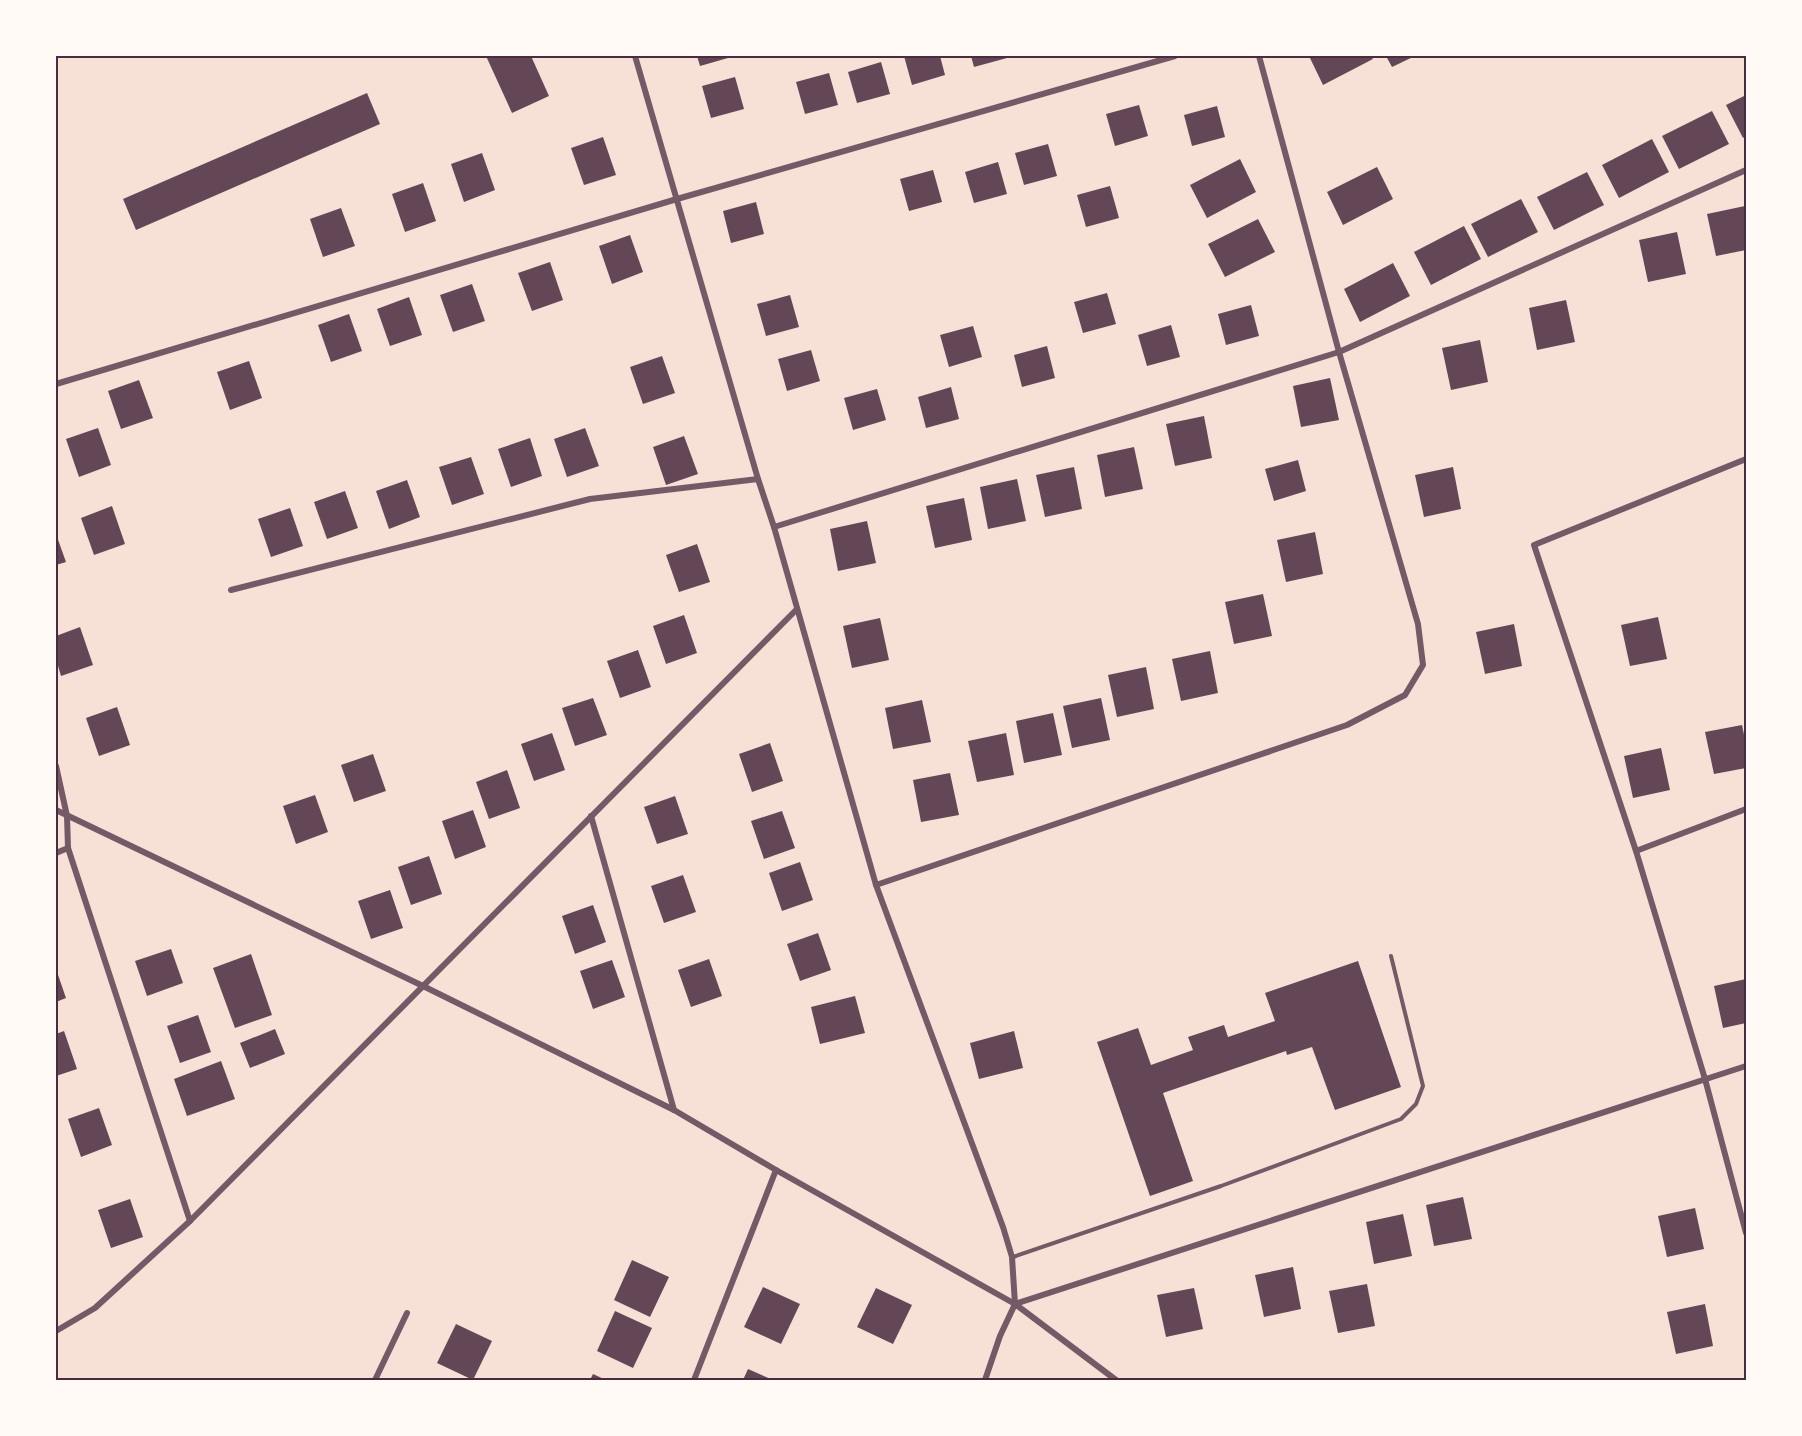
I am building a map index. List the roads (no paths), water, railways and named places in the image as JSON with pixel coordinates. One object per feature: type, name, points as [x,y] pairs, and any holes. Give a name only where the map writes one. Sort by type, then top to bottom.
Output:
[{"type":"street","points":[[635,56],[774,527],[876,885],[1003,1227],[1012,1257],[1015,1304],[1000,1336],[985,1380]]},
{"type":"street","points":[[56,384],[677,199],[1174,56]]},
{"type":"street","points":[[876,885],[1347,725],[1405,695],[1423,664],[1418,624],[1339,352],[1259,56]]},
{"type":"street","points":[[774,527],[1339,352],[1746,170]]},
{"type":"street","points":[[1746,459],[1534,545],[1636,851],[1705,1079],[1746,1233]]},
{"type":"street","points":[[231,590],[590,499],[758,479]]},
{"type":"street","points":[[56,1331],[95,1308],[190,1221],[797,609]]},
{"type":"street","points":[[56,766],[67,816],[68,848],[190,1221]]},
{"type":"street","points":[[1636,851],[1746,809]]},
{"type":"street","points":[[56,810],[423,986],[674,1110],[1015,1304],[1116,1380]]},
{"type":"street","points":[[591,816],[674,1110]]},
{"type":"street","points":[[56,853],[68,848]]},
{"type":"street","points":[[1015,1304],[1746,1066]]},
{"type":"street","points":[[694,1380],[776,1170]]},
{"type":"street","points":[[375,1380],[408,1313]]},
{"type":"lane","points":[[1012,1257],[1221,1186],[1401,1119],[1416,1104],[1423,1086],[1391,956]]}]
